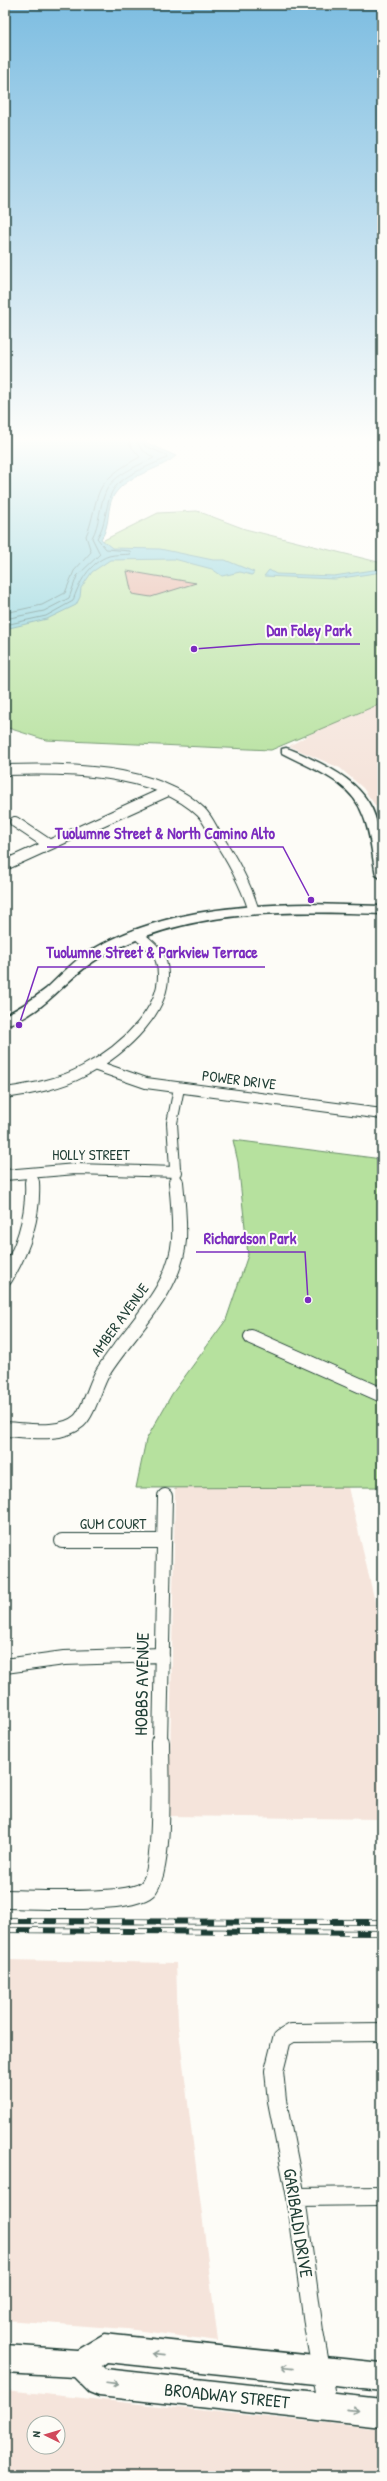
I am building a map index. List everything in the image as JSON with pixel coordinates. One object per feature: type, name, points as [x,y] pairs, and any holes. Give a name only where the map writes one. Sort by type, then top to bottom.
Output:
[{"type":"main road","points":[[5,1021],[45,997],[93,956],[155,926],[206,915],[254,908],[382,910]]},
{"type":"main road","points":[[5,2359],[80,2364],[104,2348],[321,2372],[382,2377]]},
{"type":"main road","name":"BROADWAY STREET","points":[[80,2364],[99,2382],[382,2413]]},
{"type":"street","points":[[286,751],[333,775],[361,799],[369,814],[382,875]]},
{"type":"street","points":[[5,770],[83,772],[116,776],[168,791],[200,812],[242,874],[254,908]]},
{"type":"street","points":[[5,865],[48,844],[168,791]]},
{"type":"street","points":[[15,822],[48,844]]},
{"type":"street","points":[[5,1093],[45,1085],[94,1065],[142,1024],[157,1002],[163,974],[161,962],[157,954],[137,934]]},
{"type":"street","name":"POWER DRIVE","points":[[94,1065],[132,1080],[179,1088],[382,1114]]},
{"type":"street","name":"AMBER AVENUE","points":[[5,1429],[57,1429],[71,1426],[81,1420],[104,1369],[160,1296],[174,1261],[178,1241],[177,1172],[172,1118],[173,1104],[179,1088]]},
{"type":"street","name":"HOLLY STREET","points":[[5,1175],[76,1169],[177,1172]]},
{"type":"street","points":[[5,1279],[18,1259],[28,1231],[31,1215],[31,1173]]},
{"type":"street","points":[[251,1337],[382,1395]]},
{"type":"street","name":"HOBBS AVENUE","points":[[5,1899],[126,1898],[144,1894],[151,1885],[158,1860],[165,1496]]},
{"type":"street","name":"GUM COURT","points":[[62,1541],[163,1542]]},
{"type":"street","points":[[5,1666],[39,1659],[77,1655],[162,1655]]},
{"type":"street","name":"GARIBALDI DRIVE","points":[[328,2408],[321,2372],[296,2197],[277,2101],[274,2071],[282,2039],[292,2033],[382,2032]]},
{"type":"street","points":[[296,2197],[382,2196]]},
{"type":"shaded area","points":[[382,703],[382,826],[379,811],[363,788],[340,768],[289,746],[323,727]]},
{"type":"shaded area","points":[[348,1487],[382,1632],[382,1819],[169,1816],[175,1488]]},
{"type":"shaded area","points":[[5,1960],[176,1963],[178,2024],[218,2341],[127,2329],[5,2320]]},
{"type":"shaded area","points":[[5,2390],[382,2429],[382,2476],[5,2476]]},
{"type":"green space","points":[[80,553],[341,553],[382,563],[382,703],[271,750],[46,740],[5,727],[5,594]]},
{"type":"green space","points":[[233,1140],[382,1159],[382,1487],[136,1488],[146,1440],[172,1394],[226,1320],[248,1255],[238,1162]]},
{"type":"water","points":[[5,553],[178,553],[213,560],[225,560],[254,572],[252,575],[240,572],[222,576],[212,569],[174,559],[110,560],[92,572],[81,588],[80,597],[76,605],[47,619],[5,629]]},
{"type":"water","points":[[380,569],[382,572],[335,579],[264,576],[269,570],[276,574],[334,576]]},
{"type":"building","points":[[127,571],[196,583],[151,597],[132,594]]},
{"type":"railway","points":[[5,1921],[382,1922]]},
{"type":"railway","points":[[5,1930],[382,1933]]},
{"type":"place","name":"Dan Foley Park","points":[[194,649]]},
{"type":"place","name":"Tuolumne Street & North Camino Alto","points":[[311,900]]},
{"type":"place","name":"Tuolumne Street & Parkview Terrace","points":[[19,1025]]},
{"type":"place","name":"Richardson Park","points":[[308,1300]]}]
